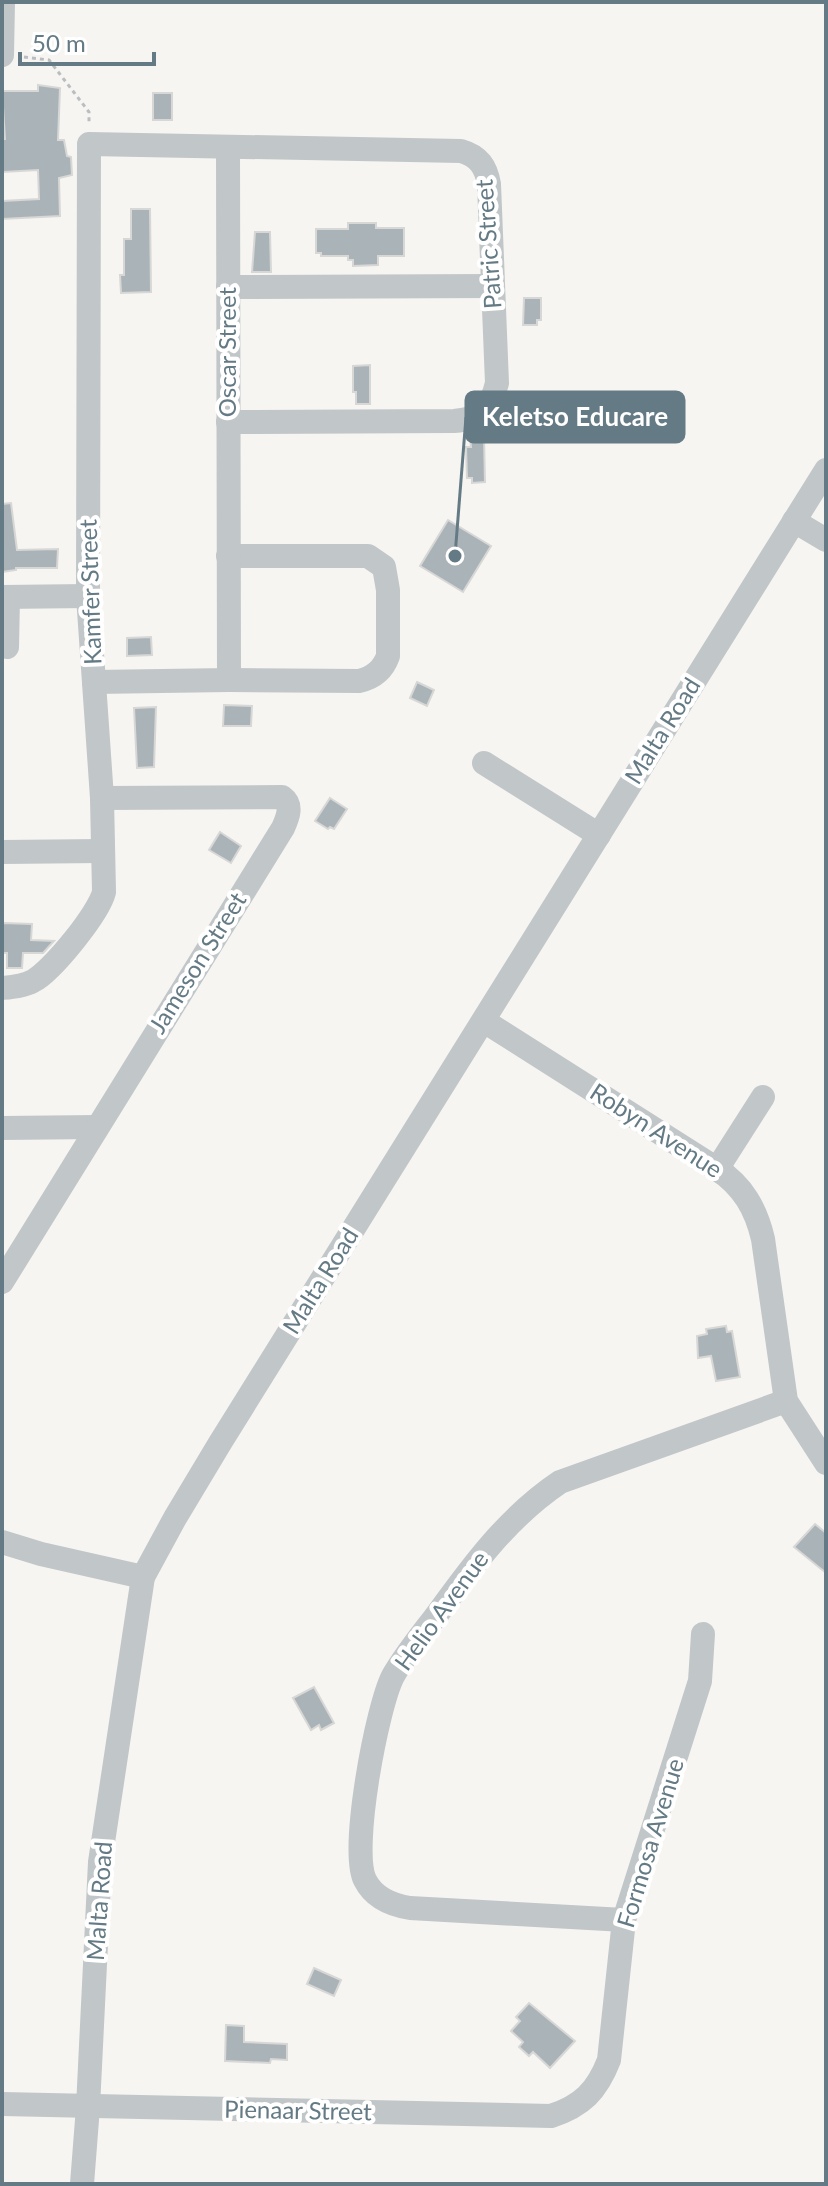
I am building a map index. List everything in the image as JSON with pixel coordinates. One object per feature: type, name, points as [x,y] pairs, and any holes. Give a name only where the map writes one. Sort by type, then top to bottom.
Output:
[{"type":"street","points":[[3,2],[3,55]]},
{"type":"street","name":"Patric Street","points":[[89,144],[467,153],[484,166],[489,184],[497,383],[491,403],[478,417],[454,421],[228,422]]},
{"type":"street","name":"Kamfer Street","points":[[2,988],[36,979],[94,916],[104,892],[102,798],[88,596],[89,144]]},
{"type":"street","name":"Oscar Street","points":[[228,148],[229,680]]},
{"type":"street","points":[[228,287],[492,286]]},
{"type":"street","name":"Malta Road","points":[[82,2184],[100,1862],[143,1577],[220,1443],[826,470]]},
{"type":"street","points":[[794,521],[826,540]]},
{"type":"street","points":[[94,682],[359,681],[374,675],[384,666],[388,656],[388,590],[384,567],[368,556],[228,556]]},
{"type":"street","points":[[7,647],[5,598],[88,596]]},
{"type":"street","points":[[484,763],[599,835]]},
{"type":"street","name":"Jameson Street","points":[[2,1282],[283,828],[289,811],[282,797],[102,798]]},
{"type":"street","points":[[2,852],[102,851]]},
{"type":"street","name":"Robyn Avenue","points":[[484,1021],[717,1169],[741,1189],[759,1221],[786,1401],[826,1463]]},
{"type":"street","points":[[717,1169],[763,1097]]},
{"type":"street","points":[[2,1128],[97,1127]]},
{"type":"street","name":"Helio Avenue","points":[[624,1920],[410,1908],[394,1906],[380,1898],[364,1878],[361,1852],[365,1798],[387,1689],[405,1658],[461,1582],[506,1526],[540,1496],[560,1482],[786,1401]]},
{"type":"street","points":[[2,1542],[143,1577]]},
{"type":"street","name":"Formosa Avenue","points":[[588,2097],[601,2080],[609,2060],[624,1920],[700,1681],[703,1634]]},
{"type":"street","name":"Pienaar Street","points":[[2,2104],[551,2116],[571,2109],[588,2097]]},
{"type":"path","points":[[3,55],[49,60],[89,112],[89,144]]},
{"type":"building","points":[[38,85],[60,88],[58,140],[64,140],[67,156],[71,157],[72,175],[59,178],[60,216],[2,219],[2,201],[39,199],[38,170],[3,172],[2,139],[5,139],[2,91],[38,91]]},
{"type":"building","points":[[153,93],[172,93],[172,120],[153,120]]},
{"type":"building","points":[[131,209],[150,209],[151,292],[121,293],[124,239],[131,239]]},
{"type":"building","points":[[348,223],[376,223],[376,228],[404,228],[404,256],[378,256],[378,265],[353,266],[353,260],[348,260],[348,256],[321,256],[321,253],[316,253],[316,229],[348,229]]},
{"type":"building","points":[[255,232],[270,232],[271,272],[252,272]]},
{"type":"building","points":[[524,298],[541,298],[541,320],[537,320],[537,325],[523,325]]},
{"type":"building","points":[[370,365],[370,404],[356,404],[353,366]]},
{"type":"building","points":[[470,437],[484,437],[485,482],[472,483],[472,478],[467,478],[466,447],[471,447]]},
{"type":"building","points":[[11,503],[17,550],[58,549],[57,568],[16,568],[2,572],[2,504]]},
{"type":"building","points":[[448,520],[491,546],[463,592],[420,566]]},
{"type":"building","points":[[151,637],[152,655],[127,656],[127,638]]},
{"type":"building","points":[[417,682],[434,690],[427,706],[410,698]]},
{"type":"building","points":[[224,705],[252,706],[251,726],[223,726]]},
{"type":"building","points":[[156,707],[154,767],[137,768],[134,708]]},
{"type":"building","points":[[330,798],[347,809],[334,829],[315,821]]},
{"type":"building","points":[[220,832],[241,846],[231,863],[209,850]]},
{"type":"building","points":[[3,923],[32,924],[31,940],[54,941],[43,953],[23,953],[22,968],[7,968],[7,953],[2,953]]},
{"type":"building","points":[[726,1326],[727,1332],[732,1331],[740,1377],[716,1381],[711,1356],[698,1358],[697,1336],[707,1334],[706,1329]]},
{"type":"building","points":[[815,1524],[826,1533],[826,1573],[794,1547]]},
{"type":"building","points":[[314,1687],[334,1723],[321,1730],[319,1725],[311,1730],[293,1698]]},
{"type":"building","points":[[314,1968],[341,1980],[334,1996],[307,1984]]},
{"type":"building","points":[[529,2003],[575,2041],[550,2068],[533,2052],[529,2056],[519,2047],[523,2042],[511,2031],[520,2021],[516,2017]]},
{"type":"building","points":[[226,2025],[244,2026],[244,2042],[287,2044],[287,2060],[271,2059],[270,2063],[225,2061]]},
{"type":"place","name":"Keletso Educare","points":[[455,556]]}]
